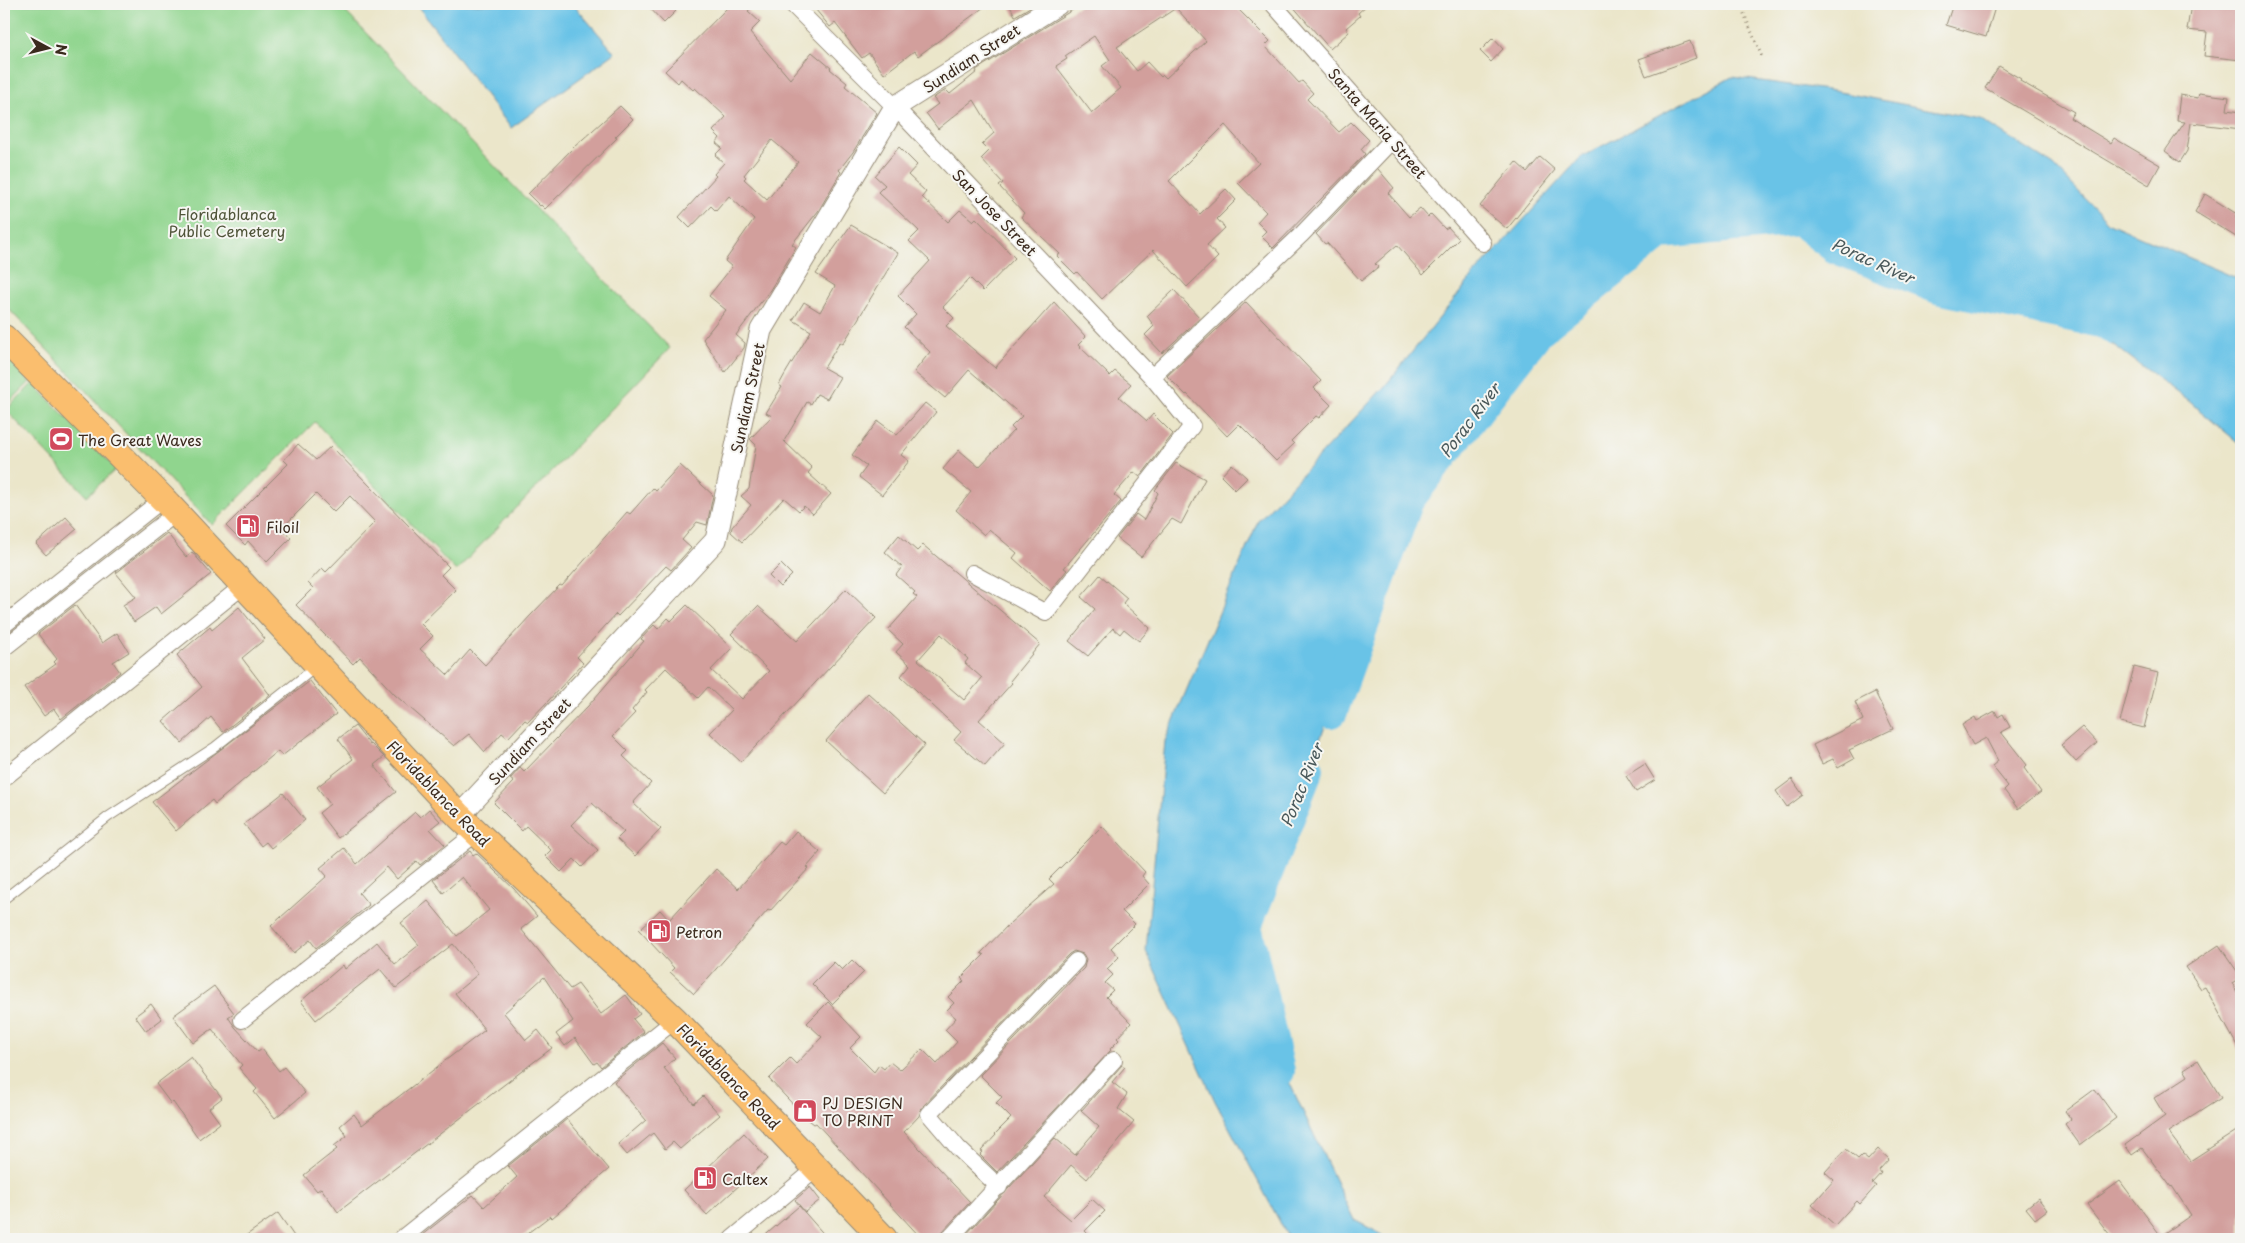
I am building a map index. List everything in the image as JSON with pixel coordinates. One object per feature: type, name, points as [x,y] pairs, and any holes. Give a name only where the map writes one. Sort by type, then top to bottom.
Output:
[{"type":"main road","name":"Floridablanca Road","points":[[4,338],[170,506],[468,824],[675,1020],[884,1239]]},
{"type":"street","name":"San Jose Street","points":[[792,4],[895,107],[1152,377],[1192,426],[1046,613],[972,573]]},
{"type":"street","name":"Sundiam Street","points":[[468,824],[716,540],[761,330],[895,107],[1058,4]]},
{"type":"street","name":"Santa Maria Street","points":[[1273,4],[1394,139],[1483,243]]},
{"type":"street","points":[[1152,377],[1302,234],[1394,139]]},
{"type":"street","points":[[4,625],[170,506]]},
{"type":"street","points":[[4,648],[170,506]]},
{"type":"street","points":[[4,778],[244,586]]},
{"type":"street","points":[[242,1020],[468,824]]},
{"type":"street","points":[[999,1187],[958,1148],[929,1114],[1076,961]]},
{"type":"street","points":[[401,1239],[675,1020]]},
{"type":"street","points":[[949,1239],[999,1187],[1114,1060]]},
{"type":"street","points":[[732,1239],[817,1168]]},
{"type":"lane","points":[[4,899],[108,817],[215,747],[318,665]]},
{"type":"path","points":[[1740,4],[1762,57]]},
{"type":"green space","name":"Floridablanca Public Cemetery","points":[[4,4],[338,4],[670,348],[456,571],[315,422],[212,525],[4,304]]},
{"type":"green space","points":[[4,354],[30,382],[4,408]]},
{"type":"green space","name":"The Great Waves","points":[[33,383],[116,469],[87,496],[6,410]]},
{"type":"water","points":[[416,4],[573,4],[615,53],[511,128]]},
{"type":"water","points":[[1732,77],[1834,91],[1980,119],[2054,166],[2109,223],[2241,280],[2241,445],[2185,398],[2073,315],[1938,287],[1800,219],[1707,216],[1613,250],[1474,397],[1381,541],[1345,673],[1308,772],[1254,898],[1252,983],[1284,1071],[1354,1220],[1383,1235],[1383,1239],[1289,1239],[1215,1101],[1146,951],[1165,741],[1258,521],[1385,386],[1476,272],[1581,157]]},
{"type":"building","points":[[646,4],[669,4],[676,11],[664,23]]},
{"type":"building","points":[[731,4],[755,4],[748,11],[760,22],[750,32],[790,79],[812,52],[847,83],[845,86],[877,113],[853,152],[839,170],[841,172],[819,210],[792,244],[796,247],[770,290],[736,335],[745,343],[744,348],[725,372],[703,339],[726,310],[709,296],[732,267],[725,261],[754,219],[729,196],[716,211],[711,206],[690,228],[679,217],[716,176],[714,174],[724,163],[715,155],[722,148],[716,143],[720,138],[713,131],[726,117],[695,88],[693,90],[681,79],[678,83],[665,71]],"holes":[[[772,140],[798,162],[767,200],[744,179],[746,177],[744,175]]]},
{"type":"building","points":[[811,4],[988,4],[918,56],[914,51],[884,74],[869,53],[862,58],[835,23],[830,27]]},
{"type":"building","points":[[1009,4],[1035,4],[1015,16]]},
{"type":"building","points":[[1082,4],[1233,4],[1270,41],[1265,46],[1299,83],[1302,81],[1313,93],[1307,99],[1339,132],[1351,122],[1369,140],[1361,149],[1365,154],[1273,248],[1261,236],[1266,231],[1257,222],[1266,212],[1238,183],[1259,163],[1225,125],[1169,181],[1200,214],[1226,189],[1236,200],[1217,219],[1225,228],[1207,245],[1218,257],[1187,287],[1153,250],[1102,299],[1077,272],[1075,274],[1057,256],[1060,254],[1021,217],[1024,213],[999,186],[1003,183],[981,159],[989,151],[982,144],[994,133],[974,100],[938,129],[926,113],[938,104],[933,98],[946,90],[950,94],[977,72],[976,70]],"holes":[[[1176,8],[1206,41],[1166,78],[1163,75],[1161,77],[1147,62],[1137,71],[1117,47]],[[1094,36],[1110,60],[1102,66],[1121,88],[1092,113],[1056,66],[1067,59],[1065,56]]]},
{"type":"building","points":[[1291,4],[1368,4],[1358,13],[1360,16],[1346,28],[1349,32],[1330,49]]},
{"type":"building","points":[[1953,4],[1996,4],[1986,37],[1946,25]]},
{"type":"building","points":[[2191,4],[2241,4],[2241,60],[2204,56],[2207,32],[2187,30]]},
{"type":"building","points":[[1493,38],[1503,49],[1491,62],[1480,51]]},
{"type":"building","points":[[1690,41],[1696,58],[1646,76],[1639,59]]},
{"type":"building","points":[[1999,66],[2021,79],[2020,81],[2074,112],[2070,118],[2111,143],[2114,138],[2160,165],[2149,185],[1985,88]]},
{"type":"building","points":[[2199,93],[2229,97],[2227,110],[2241,112],[2241,129],[2191,123],[2187,151],[2180,162],[2165,151],[2185,122],[2177,121],[2180,95],[2198,98]]},
{"type":"building","points":[[620,106],[633,119],[615,137],[617,138],[545,209],[540,206],[528,194],[574,147]]},
{"type":"building","points":[[899,147],[917,165],[908,175],[926,192],[922,197],[948,222],[960,210],[973,221],[976,218],[1015,258],[983,291],[970,278],[943,307],[954,318],[946,326],[995,368],[1054,302],[1086,337],[1078,345],[1110,376],[1115,371],[1131,384],[1119,397],[1147,421],[1153,414],[1173,434],[1140,477],[1134,472],[1114,495],[1121,501],[1064,568],[1067,570],[1050,591],[1013,558],[1017,553],[989,529],[984,535],[956,510],[971,492],[943,469],[959,450],[979,467],[1014,430],[1011,427],[1022,416],[969,370],[945,398],[914,372],[930,352],[904,327],[916,314],[898,296],[930,261],[909,241],[919,231],[878,192],[885,185],[875,176]]},
{"type":"building","points":[[1540,157],[1555,170],[1507,229],[1480,206],[1516,162],[1527,172]]},
{"type":"building","points":[[1378,169],[1394,188],[1388,193],[1409,217],[1420,208],[1428,217],[1431,214],[1445,229],[1448,227],[1459,239],[1423,275],[1397,245],[1375,264],[1378,267],[1361,281],[1327,243],[1325,244],[1316,234]]},
{"type":"building","points":[[2205,194],[2237,214],[2235,216],[2241,220],[2241,240],[2195,212]]},
{"type":"building","points":[[851,225],[898,253],[843,344],[840,342],[824,368],[840,377],[827,399],[817,394],[811,404],[807,402],[784,441],[812,468],[808,473],[831,494],[813,514],[804,506],[799,511],[784,498],[742,542],[731,532],[732,527],[751,505],[741,496],[749,489],[756,445],[750,439],[772,416],[766,413],[782,387],[779,385],[785,374],[811,331],[793,320],[804,302],[820,312],[835,286],[816,274]]},
{"type":"building","points":[[1174,290],[1200,318],[1162,353],[1145,335],[1154,326],[1147,316]]},
{"type":"building","points":[[1246,302],[1321,381],[1314,388],[1331,405],[1319,418],[1316,416],[1291,441],[1294,444],[1276,461],[1239,424],[1227,436],[1167,376]]},
{"type":"building","points":[[925,403],[936,412],[901,455],[909,461],[882,495],[859,477],[867,466],[852,455],[878,421],[897,435]]},
{"type":"building","points":[[298,444],[316,460],[331,446],[449,567],[441,575],[456,590],[421,624],[433,636],[420,649],[448,675],[470,650],[485,665],[560,585],[562,586],[627,512],[630,514],[653,488],[656,491],[680,465],[713,495],[707,525],[697,522],[682,540],[691,548],[671,570],[666,566],[618,616],[616,614],[577,657],[583,663],[528,722],[525,720],[508,738],[502,733],[485,752],[469,734],[454,746],[395,695],[360,657],[353,664],[296,605],[313,588],[308,583],[322,568],[326,572],[375,522],[350,496],[334,512],[316,494],[282,528],[291,538],[267,562],[248,541],[245,545],[226,526],[288,464],[284,460]]},
{"type":"building","points":[[1176,463],[1205,479],[1181,524],[1172,519],[1141,557],[1117,538],[1136,514],[1144,520],[1158,493],[1155,490]]},
{"type":"building","points":[[1232,464],[1247,478],[1235,490],[1221,476]]},
{"type":"building","points":[[66,517],[77,529],[46,555],[36,544]]},
{"type":"building","points":[[167,533],[186,557],[192,552],[211,574],[161,614],[156,607],[134,622],[123,605],[136,597],[116,573]]},
{"type":"building","points":[[899,535],[917,551],[923,545],[1040,644],[1010,681],[1012,683],[979,720],[1005,743],[985,766],[954,740],[961,732],[901,676],[910,665],[896,652],[903,644],[888,630],[917,597],[913,594],[915,592],[896,575],[902,567],[885,552]],"holes":[[[941,634],[968,659],[965,663],[982,678],[964,700],[918,660]]]},
{"type":"building","points":[[781,564],[792,575],[780,587],[769,576]]},
{"type":"building","points":[[1100,575],[1127,598],[1123,603],[1150,628],[1139,641],[1124,629],[1120,634],[1113,628],[1088,656],[1069,641],[1095,609],[1081,597]]},
{"type":"building","points":[[846,589],[876,618],[741,762],[710,733],[732,710],[708,687],[698,698],[666,668],[645,690],[647,692],[632,710],[635,713],[613,736],[628,751],[623,756],[651,783],[633,803],[661,829],[635,856],[617,839],[624,832],[592,803],[571,825],[598,850],[582,867],[574,859],[561,872],[545,856],[551,850],[526,826],[522,831],[494,803],[514,782],[510,779],[520,768],[524,772],[588,706],[644,641],[641,639],[654,625],[658,629],[668,618],[671,621],[687,605],[732,648],[711,670],[742,699],[769,671],[731,634],[758,606],[797,641]]},
{"type":"building","points":[[75,605],[102,643],[117,633],[129,652],[113,662],[120,672],[61,719],[54,709],[44,716],[24,687],[56,664],[54,662],[57,659],[38,634]]},
{"type":"building","points":[[239,607],[265,639],[242,658],[270,695],[223,732],[211,717],[182,743],[163,721],[202,687],[177,655],[210,627],[212,630]]},
{"type":"building","points":[[2134,667],[2158,673],[2144,728],[2120,722]]},
{"type":"building","points":[[310,681],[336,714],[282,756],[278,751],[215,804],[212,800],[176,831],[152,802]]},
{"type":"building","points":[[1875,692],[1893,729],[1849,750],[1854,759],[1838,768],[1833,759],[1822,764],[1813,745],[1863,720],[1855,702]]},
{"type":"building","points":[[868,693],[925,745],[883,793],[826,741]]},
{"type":"building","points":[[1995,711],[1998,717],[2003,714],[2010,727],[2001,732],[2027,765],[2024,768],[2041,792],[2018,809],[2004,790],[2008,786],[1992,766],[1998,761],[1986,738],[1973,745],[1962,725],[1975,717],[1977,721]]},
{"type":"building","points":[[355,726],[370,745],[384,757],[374,765],[396,792],[338,838],[319,813],[330,804],[317,787],[353,759],[338,739]]},
{"type":"building","points":[[2082,727],[2097,743],[2076,762],[2061,745]]},
{"type":"building","points":[[1645,764],[1655,780],[1636,792],[1626,776]]},
{"type":"building","points":[[1792,779],[1803,795],[1787,807],[1776,791]]},
{"type":"building","points":[[283,793],[305,820],[271,848],[266,842],[261,846],[244,824]]},
{"type":"building","points":[[429,809],[440,821],[430,829],[445,845],[420,865],[417,861],[397,879],[387,867],[359,893],[369,905],[316,948],[310,940],[294,953],[271,926],[327,876],[320,868],[344,848],[357,864],[415,812],[420,817]]},
{"type":"building","points":[[1102,826],[1145,872],[1142,876],[1149,884],[1122,911],[1135,924],[1111,948],[1119,957],[1107,969],[1113,975],[1105,983],[1113,990],[1106,997],[1131,1023],[1117,1038],[1119,1040],[1111,1050],[997,1172],[980,1155],[983,1152],[981,1151],[995,1134],[1011,1118],[996,1103],[1002,1097],[980,1075],[1084,968],[1086,959],[1083,954],[1074,951],[1069,954],[922,1107],[919,1116],[904,1132],[970,1202],[942,1232],[939,1239],[922,1239],[816,1123],[814,1124],[805,1117],[769,1079],[790,1058],[796,1064],[822,1037],[807,1023],[828,1002],[861,1037],[850,1048],[874,1072],[879,1065],[884,1069],[890,1062],[900,1070],[922,1049],[937,1064],[957,1042],[945,1030],[956,1018],[947,1010],[954,1003],[948,997],[964,981],[961,978],[984,955],[981,953],[1010,923],[1054,884],[1049,879]]},
{"type":"building","points":[[796,831],[820,852],[807,867],[809,868],[770,911],[768,910],[694,994],[670,972],[674,968],[639,930],[660,910],[669,920],[716,869],[738,889],[780,842],[784,845]]},
{"type":"building","points":[[470,851],[473,855],[476,853],[514,889],[537,916],[521,929],[570,989],[578,984],[601,1014],[626,995],[640,1014],[633,1019],[644,1032],[601,1067],[597,1062],[594,1064],[575,1038],[565,1046],[556,1034],[573,1021],[544,977],[504,1013],[526,1040],[538,1030],[552,1048],[338,1212],[321,1188],[317,1191],[304,1175],[337,1149],[334,1146],[347,1136],[340,1126],[354,1114],[362,1125],[485,1030],[455,993],[478,974],[453,944],[396,988],[380,969],[316,1020],[301,1001],[343,965],[345,969],[377,942],[395,964],[419,945],[401,923],[428,901],[457,936],[489,910],[462,877],[443,893],[433,880]]},
{"type":"building","points":[[2219,945],[2241,977],[2232,983],[2241,999],[2241,1053],[2205,987],[2201,989],[2186,967]]},
{"type":"building","points":[[852,960],[864,972],[832,1004],[812,984],[834,962],[842,970]]},
{"type":"building","points":[[214,986],[234,1013],[228,1017],[235,1027],[258,1052],[262,1049],[279,1071],[284,1067],[305,1093],[275,1118],[254,1092],[257,1089],[239,1068],[242,1065],[212,1029],[193,1043],[173,1016]]},
{"type":"building","points":[[151,1004],[162,1019],[146,1031],[135,1016]]},
{"type":"building","points":[[662,1043],[675,1058],[664,1068],[694,1104],[703,1096],[720,1115],[680,1149],[673,1142],[665,1149],[653,1133],[627,1155],[618,1144],[646,1120],[614,1082]]},
{"type":"building","points":[[191,1057],[222,1098],[209,1108],[220,1123],[199,1139],[173,1102],[171,1104],[156,1084]]},
{"type":"building","points":[[2198,1060],[2221,1098],[2168,1132],[2190,1161],[2241,1128],[2241,1239],[2113,1239],[2087,1205],[2120,1181],[2161,1236],[2191,1215],[2172,1186],[2142,1148],[2132,1155],[2125,1145],[2165,1116],[2154,1098],[2188,1076],[2184,1069]]},
{"type":"building","points":[[1122,1065],[1125,1067],[1112,1082],[1127,1094],[1118,1109],[1134,1122],[1087,1179],[1071,1165],[1044,1197],[1071,1220],[1092,1199],[1105,1211],[1085,1231],[1093,1239],[962,1239],[1055,1138],[1075,1155],[1099,1127],[1081,1111]]},
{"type":"building","points":[[2095,1089],[2116,1118],[2080,1145],[2065,1124],[2071,1119],[2065,1111]]},
{"type":"building","points":[[567,1119],[609,1169],[552,1218],[550,1216],[520,1239],[417,1239],[473,1195],[484,1207],[517,1177],[508,1166]]},
{"type":"building","points":[[744,1133],[768,1159],[707,1215],[684,1190]]},
{"type":"building","points":[[1846,1149],[1858,1159],[1862,1155],[1868,1160],[1878,1149],[1889,1159],[1879,1170],[1881,1173],[1872,1183],[1876,1186],[1860,1204],[1857,1201],[1835,1225],[1812,1205],[1834,1180],[1825,1172]]},
{"type":"building","points":[[810,1187],[820,1200],[805,1212],[795,1200]]},
{"type":"building","points":[[2038,1198],[2047,1210],[2035,1219],[2026,1208]]},
{"type":"building","points":[[799,1206],[828,1239],[761,1239]]},
{"type":"building","points":[[278,1213],[296,1239],[241,1239]]},
{"type":"waterway","name":"Porac River","points":[[1331,711],[1407,500],[1538,330],[1661,232],[1800,219],[1836,247],[1938,287],[2101,321],[2112,327]]},
{"type":"waterway","name":"Porac River","points":[[1278,1071],[1245,926],[1307,769]]},
{"type":"place","name":"The Great Waves","points":[[61,439]]},
{"type":"place","name":"Filoil","points":[[248,526]]},
{"type":"place","name":"Petron","points":[[659,931]]},
{"type":"place","name":"PJ DESIGN TO PRINT","points":[[805,1111]]},
{"type":"place","name":"Caltex","points":[[705,1178]]}]
